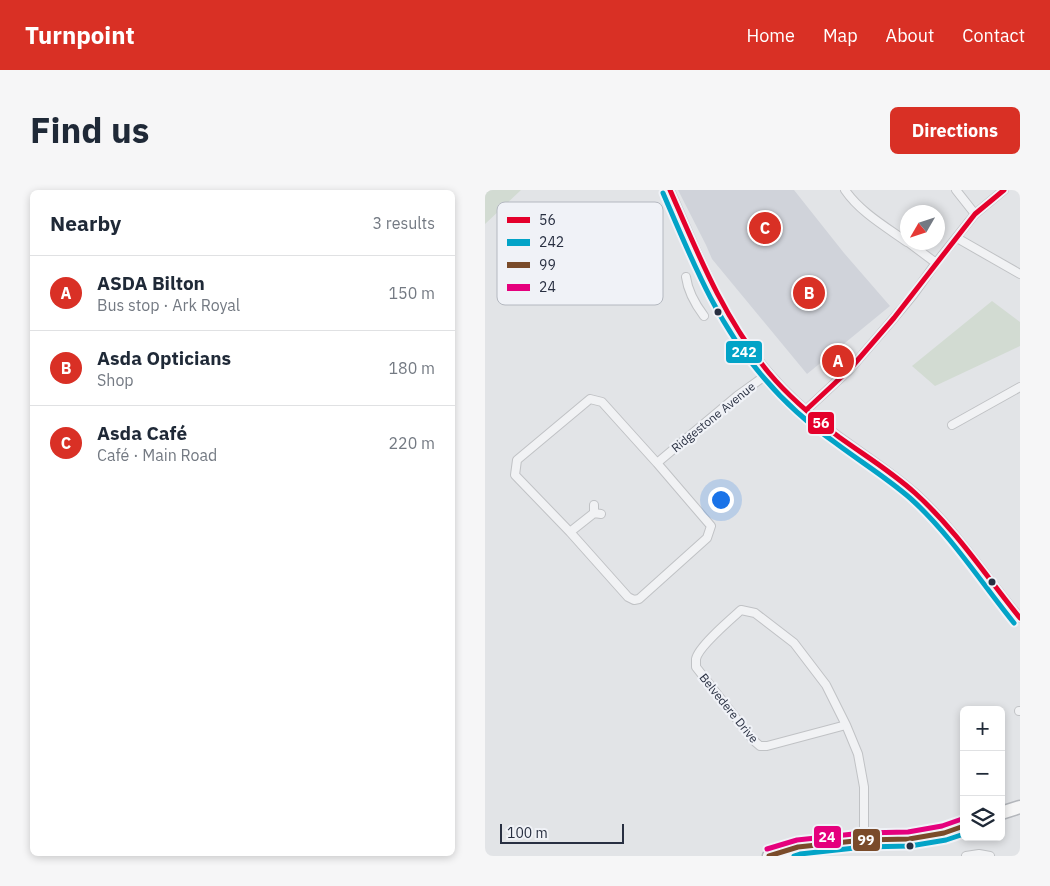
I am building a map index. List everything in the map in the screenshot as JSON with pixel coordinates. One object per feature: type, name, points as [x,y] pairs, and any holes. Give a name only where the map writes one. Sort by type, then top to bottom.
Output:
[{"type":"highway","points":[[1005,812],[1020,807]]},
{"type":"highway","points":[[769,856],[798,847],[864,840],[909,839],[943,833],[960,827]]},
{"type":"main road","points":[[670,190],[716,294],[742,337],[769,373],[806,410],[830,430],[913,491],[926,503],[946,525],[1020,618]]},
{"type":"street","points":[[845,190],[853,202],[900,236]]},
{"type":"street","points":[[956,190],[975,214]]},
{"type":"street","points":[[806,410],[850,368],[913,296],[936,263],[975,214],[1004,190]]},
{"type":"street","points":[[957,238],[1020,274]]},
{"type":"street","points":[[919,250],[936,263]]},
{"type":"street","points":[[686,278],[687,286],[704,316]]},
{"type":"street","name":"Ridgestone Avenue","points":[[657,463],[737,396],[769,373]]},
{"type":"street","points":[[952,425],[1020,387]]},
{"type":"street","points":[[590,398],[603,402],[657,463],[711,526],[707,538],[639,599],[634,600],[628,597],[570,532],[515,475],[517,460],[590,398]]},
{"type":"street","points":[[966,416],[970,424]]},
{"type":"street","points":[[570,532],[596,511]]},
{"type":"street","name":"Belvedere Drive","points":[[845,725],[767,746],[760,746],[753,740],[697,667],[696,658],[722,627],[741,610],[755,613],[794,643],[825,685],[845,725],[858,754],[864,787],[864,840]]},
{"type":"street","points":[[966,856],[979,854],[990,856]]},
{"type":"shaded area","points":[[485,190],[521,190],[508,202],[497,202],[497,213],[485,224]]},
{"type":"shaded area","points":[[678,190],[794,190],[844,253],[890,306],[807,374],[712,259]]},
{"type":"shaded area","points":[[992,301],[1020,322],[1020,346],[935,386],[912,366]]},
{"type":"transit line","name":"56","points":[[670,190],[725,308],[738,331],[769,373],[811,415],[897,478],[930,507],[1020,618]]},
{"type":"transit line","name":"56","points":[[806,410],[850,369],[894,318],[975,214],[1004,190]]},
{"type":"transit line","name":"242","points":[[663,193],[706,290],[732,335],[764,378],[789,405],[827,437],[892,484],[925,512],[952,542],[1014,623]]},
{"type":"transit line","name":"24","points":[[767,849],[797,840],[863,833],[908,832],[942,826],[960,820]]},
{"type":"transit line","name":"99","points":[[769,856],[798,847],[864,840],[909,839],[944,833],[960,827]]},
{"type":"transit line","name":"242","points":[[794,856],[864,847],[910,846],[946,840],[960,835]]},
{"type":"place","name":"Asda Café","points":[[765,228]]},
{"type":"place","name":"Asda Opticians","points":[[809,293]]},
{"type":"place","name":"ASDA Bilton","points":[[838,361]]}]
